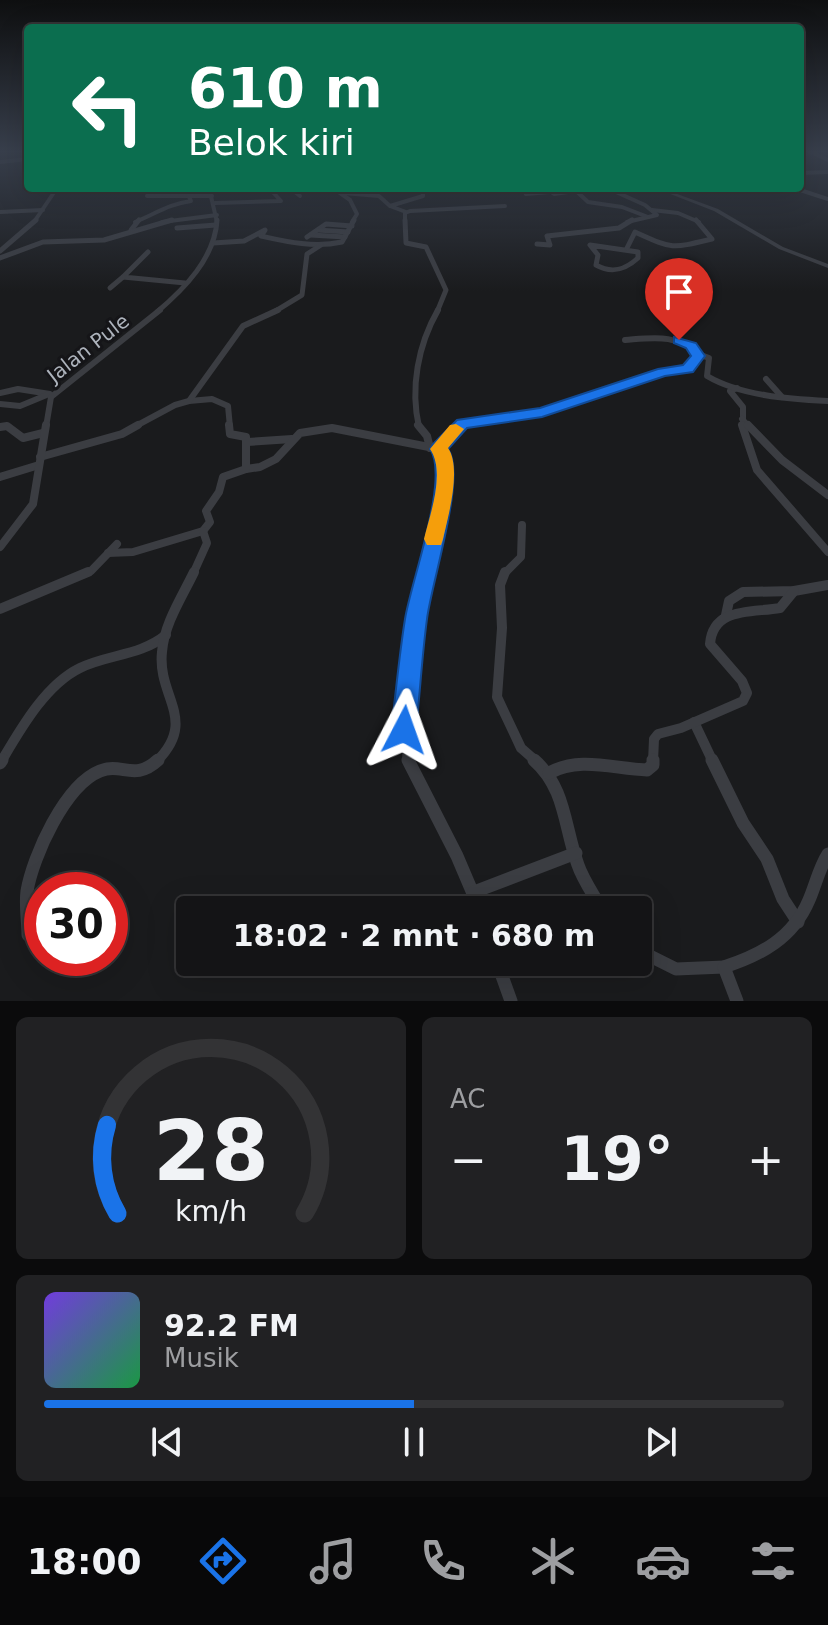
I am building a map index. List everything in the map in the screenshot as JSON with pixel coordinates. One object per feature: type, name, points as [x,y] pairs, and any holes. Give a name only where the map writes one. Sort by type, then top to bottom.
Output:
[{"type":"street","points":[[0,251],[35,223],[51,198]]},
{"type":"street","points":[[131,230],[139,220],[158,213],[170,203],[190,202],[191,198]]},
{"type":"street","name":"Jalan Pule","points":[[0,547],[33,504],[50,395],[147,321],[185,283],[213,243],[217,215],[212,198]]},
{"type":"street","points":[[236,198],[281,201],[278,198]]},
{"type":"street","points":[[213,243],[244,241],[265,230],[261,236],[321,245],[338,244],[357,214],[346,198]]},
{"type":"street","points":[[381,198],[390,206],[406,212],[505,206]]},
{"type":"street","points":[[390,206],[417,198]]},
{"type":"street","points":[[580,198],[597,207],[618,206],[649,218]]},
{"type":"street","points":[[537,244],[550,245],[548,236],[615,229],[624,227],[629,221],[657,214],[627,198]]},
{"type":"street","points":[[683,198],[716,210],[781,248],[828,266]]},
{"type":"street","points":[[0,212],[43,210]]},
{"type":"street","points":[[627,248],[635,232],[656,244],[671,248],[683,248],[712,239],[710,232],[691,218],[671,211],[652,210]]},
{"type":"street","points":[[406,212],[406,243],[426,247],[446,290],[423,337],[415,388],[418,426],[435,448],[444,454],[444,492],[416,617],[403,715],[404,740],[410,769],[479,896]]},
{"type":"street","points":[[0,258],[42,242],[104,240],[178,219],[217,215]]},
{"type":"street","points":[[346,234],[309,236],[326,224],[352,226]]},
{"type":"street","points":[[177,228],[216,225]]},
{"type":"street","points":[[318,230],[346,234]]},
{"type":"street","points":[[606,237],[616,246]]},
{"type":"street","points":[[1,240],[14,240]]},
{"type":"street","points":[[189,401],[243,326],[290,305],[302,295],[307,254],[321,245]]},
{"type":"street","points":[[590,245],[616,246],[627,248],[639,255],[632,264],[609,271],[597,267],[598,255],[590,245]]},
{"type":"street","points":[[110,288],[148,252]]},
{"type":"street","points":[[123,277],[185,283]]},
{"type":"street","points":[[625,340],[679,340],[691,346],[698,356]]},
{"type":"street","points":[[435,448],[462,423],[542,412],[663,372],[688,369],[698,356]]},
{"type":"street","points":[[698,356],[708,356],[707,376],[712,381],[783,397],[828,401]]},
{"type":"street","points":[[766,379],[783,397]]},
{"type":"street","points":[[743,387],[730,391],[743,407],[742,419],[757,470],[828,552]]},
{"type":"street","points":[[0,393],[18,389],[50,395]]},
{"type":"street","points":[[0,404],[20,406],[50,395]]},
{"type":"street","points":[[0,477],[122,434],[175,405],[212,399],[225,403],[230,411],[230,434],[245,436],[246,469]]},
{"type":"street","points":[[742,419],[760,442],[792,470],[828,495]]},
{"type":"street","points":[[0,427],[7,426],[23,438],[43,433]]},
{"type":"street","points":[[108,553],[126,554],[203,531],[210,522],[206,511],[219,492],[223,477],[260,467],[276,459],[300,433],[338,427],[378,439],[435,448]]},
{"type":"street","points":[[247,442],[292,439]]},
{"type":"street","points":[[522,525],[521,557],[504,573],[500,585],[502,628],[497,697],[521,748],[549,773],[560,798],[561,812],[578,866],[594,896]]},
{"type":"street","points":[[33,872],[44,836],[91,775],[111,769],[139,772],[150,766],[172,741],[177,716],[163,674],[161,654],[207,543],[203,531]]},
{"type":"street","points":[[0,609],[91,571],[117,544]]},
{"type":"street","points":[[549,773],[563,765],[604,765],[647,770],[653,765],[654,739],[658,734],[743,701],[747,693],[742,681],[710,644],[712,629],[726,615],[729,601],[743,592],[794,591],[828,585]]},
{"type":"street","points":[[726,615],[780,608],[794,591]]},
{"type":"street","points":[[0,763],[40,706],[71,673],[150,649],[167,634]]},
{"type":"street","points":[[694,722],[743,823],[767,859],[783,899],[798,922]]},
{"type":"street","points":[[478,891],[576,853]]},
{"type":"street","points":[[652,957],[676,969],[724,967],[753,958],[777,945],[798,922],[828,854]]},
{"type":"street","points":[[724,967],[737,1001]]},
{"type":"street","points":[[502,976],[511,1001]]},
{"type":"slow traffic","points":[[434,539],[444,492],[444,454],[439,449],[456,429]]},
{"type":"route","points":[[404,730],[403,715],[416,617],[444,492],[444,454],[439,449],[462,423],[542,412],[663,372],[688,369],[698,356],[691,346],[679,340]]}]
